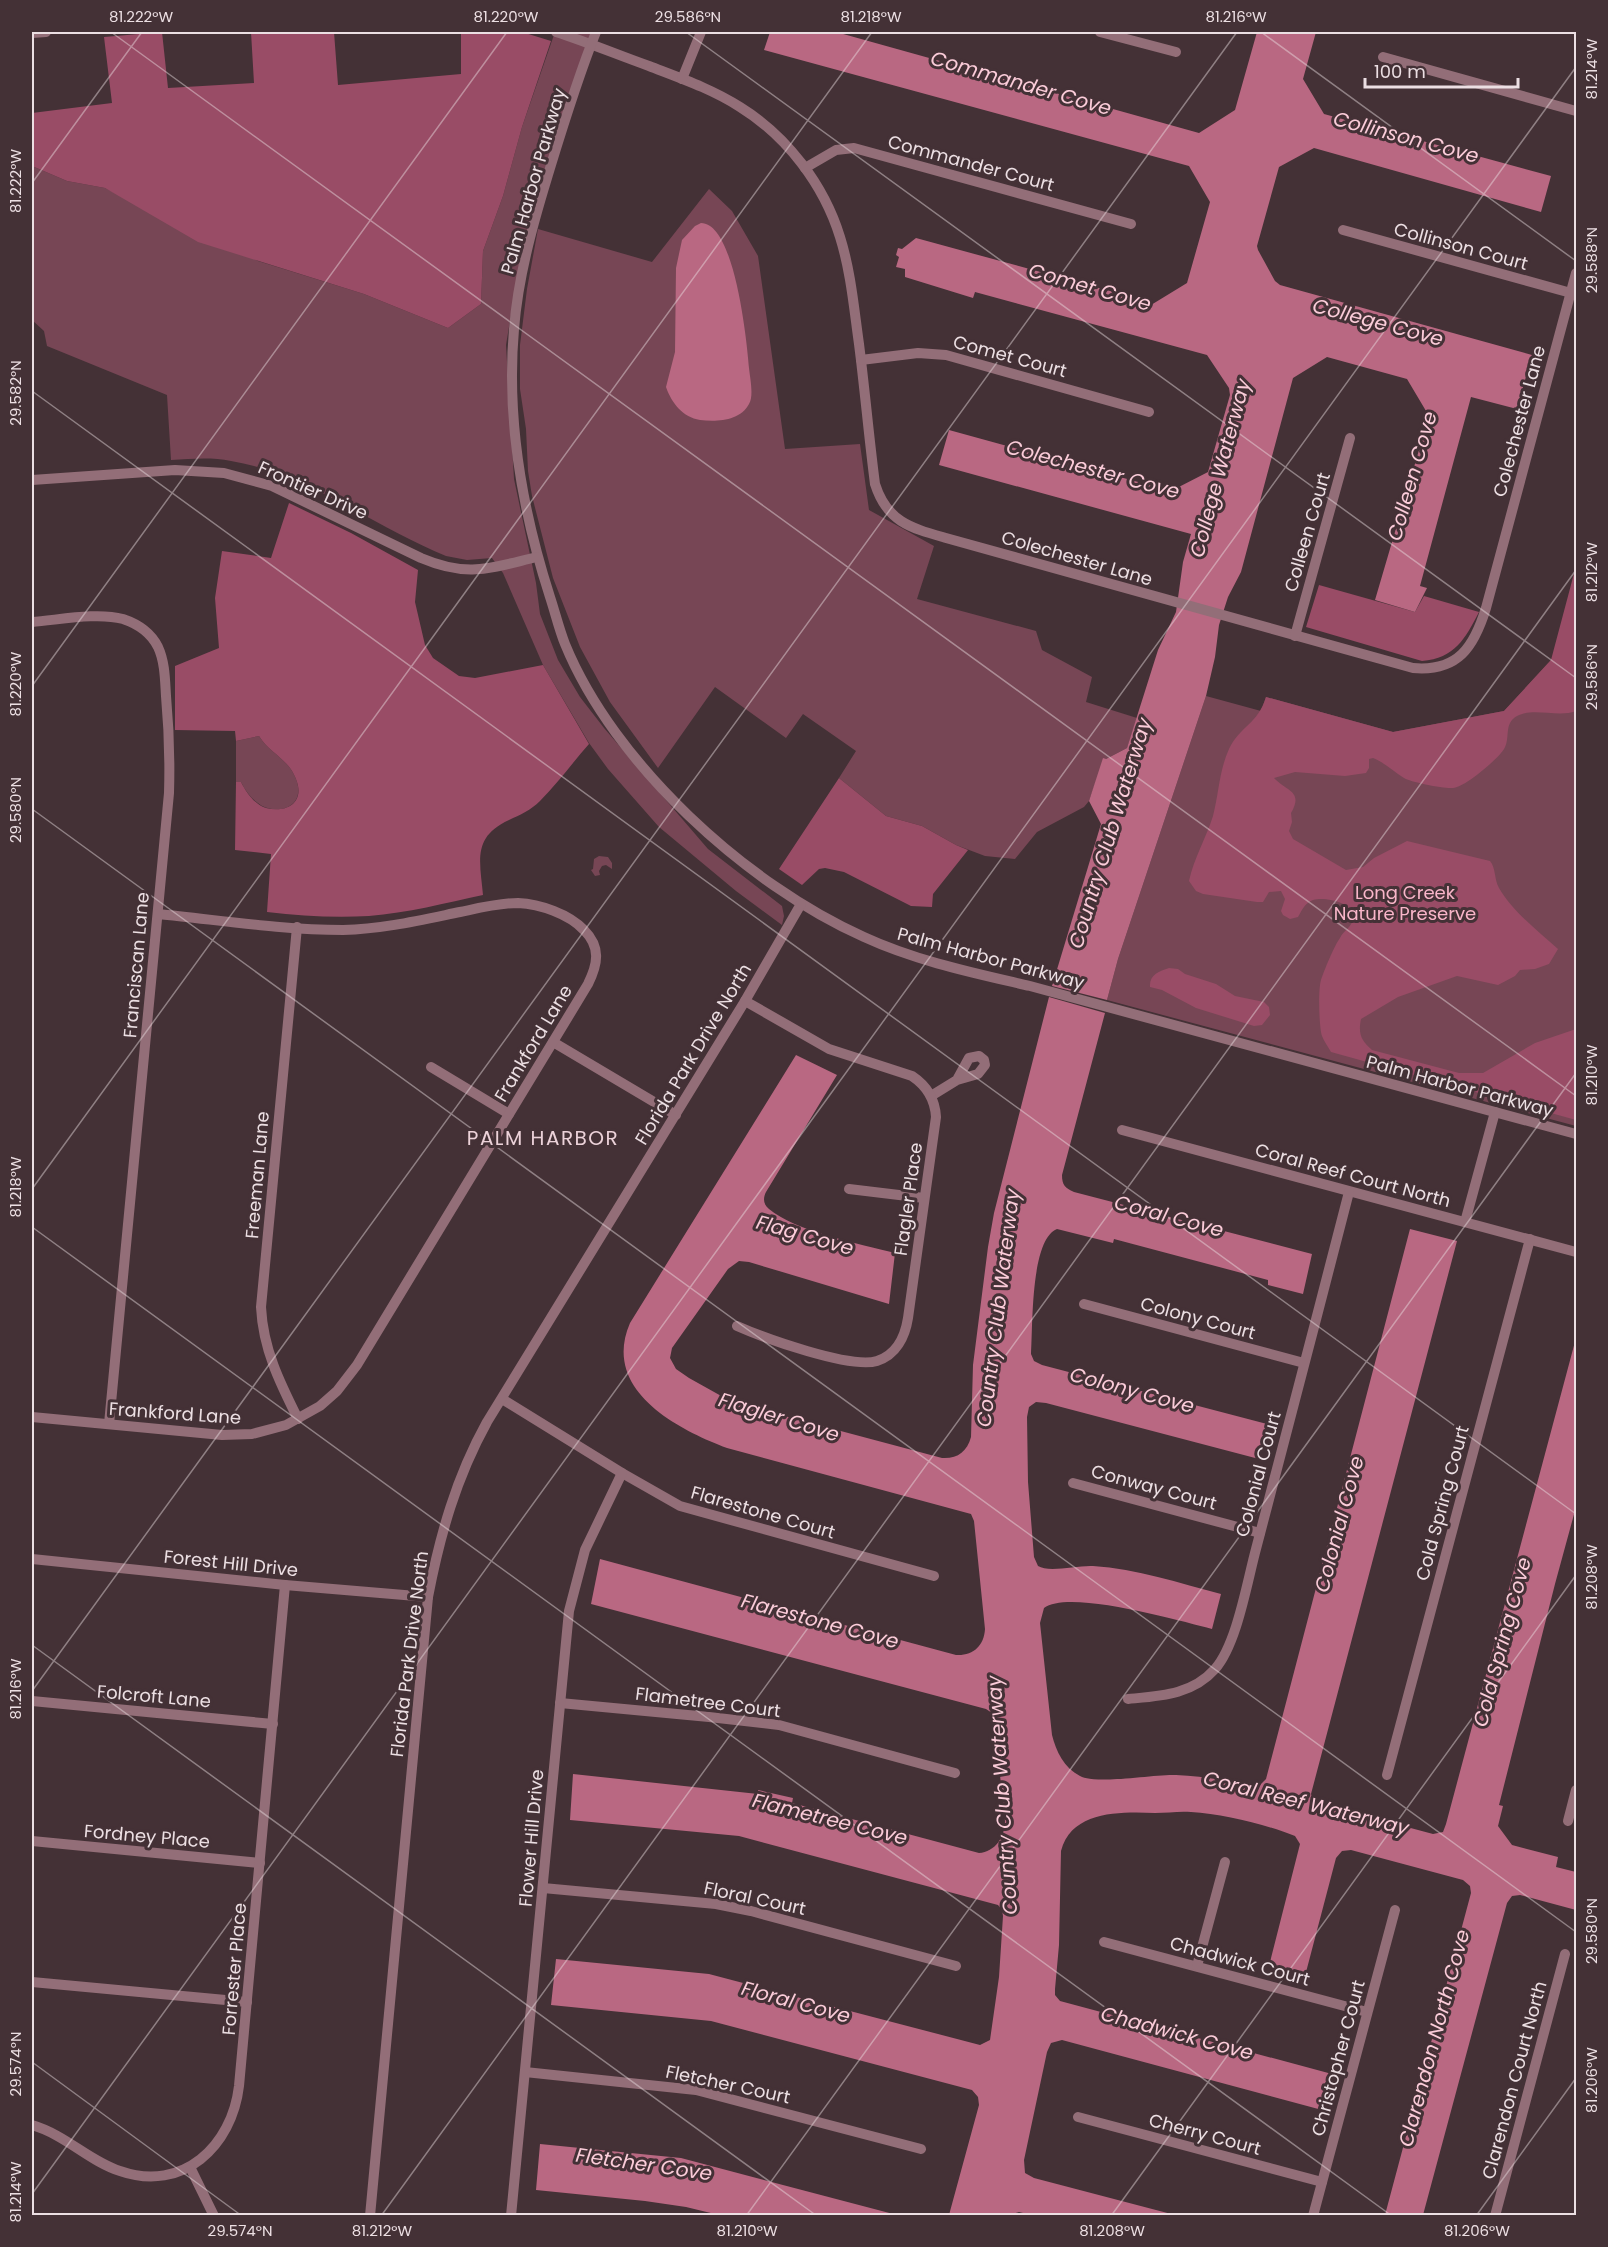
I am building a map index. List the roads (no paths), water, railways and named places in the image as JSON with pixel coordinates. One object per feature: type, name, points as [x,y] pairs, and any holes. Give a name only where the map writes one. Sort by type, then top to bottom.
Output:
[{"type":"street","points":[[32,33],[46,32]]},
{"type":"street","name":"Colechester Lane","points":[[556,32],[713,92],[751,114],[778,137],[805,168],[820,192],[840,237],[849,277],[861,360],[875,484],[883,502],[897,520],[922,531],[1404,666],[1421,669],[1446,665],[1467,650],[1478,633],[1576,273]]},
{"type":"street","name":"Palm Harbor Parkway","points":[[596,32],[536,217],[522,274],[515,314],[513,353],[517,458],[523,499],[537,557],[565,644],[596,702],[631,751],[668,794],[715,840],[760,876],[801,904],[847,930],[891,949],[946,966],[1030,986],[1576,1134]]},
{"type":"street","points":[[682,79],[701,32]]},
{"type":"street","points":[[1100,32],[1176,52]]},
{"type":"street","points":[[1383,57],[1576,111]]},
{"type":"street","name":"Commander Court","points":[[805,168],[836,150],[854,148],[1131,224]]},
{"type":"street","name":"Collinson Court","points":[[1343,230],[1571,293]]},
{"type":"street","name":"Comet Court","points":[[861,360],[918,353],[946,355],[1149,412]]},
{"type":"street","name":"Colleen Court","points":[[1295,636],[1350,438]]},
{"type":"street","name":"Frontier Drive","points":[[32,480],[175,470],[224,473],[272,486],[446,568],[474,571],[537,557]]},
{"type":"street","name":"Franciscan Lane","points":[[32,622],[97,617],[124,620],[151,637],[160,653],[164,670],[170,755],[168,809],[109,1424]]},
{"type":"street","name":"Frankford Lane","points":[[32,1417],[244,1435],[275,1429],[298,1419],[329,1399],[352,1373],[588,984],[597,959],[595,946],[581,927],[565,916],[518,903],[490,906],[380,927],[344,930],[158,914]]},
{"type":"street","name":"Florida Park Drive North","points":[[370,2216],[428,1597],[438,1546],[455,1490],[477,1441],[745,1001],[801,904]]},
{"type":"street","name":"Freeman Lane","points":[[297,927],[261,1307],[264,1334],[271,1362],[298,1419]]},
{"type":"street","points":[[745,1001],[829,1049],[908,1074],[922,1084],[931,1096],[957,1080]]},
{"type":"street","points":[[553,1042],[676,1115]]},
{"type":"street","points":[[431,1066],[509,1114]]},
{"type":"street","name":"Flagler Place","points":[[737,1326],[765,1338],[851,1361],[873,1362],[886,1357],[901,1341],[907,1326],[936,1117],[931,1096]]},
{"type":"street","points":[[1465,1222],[1494,1112]]},
{"type":"street","name":"Coral Reef Court North","points":[[1122,1130],[1576,1252]]},
{"type":"street","points":[[849,1189],[924,1198]]},
{"type":"street","name":"Colonial Court","points":[[1128,1700],[1182,1692],[1201,1682],[1216,1668],[1230,1643],[1349,1192]]},
{"type":"street","name":"Cold Spring Court","points":[[1387,1775],[1530,1239]]},
{"type":"street","name":"Colony Court","points":[[1084,1304],[1304,1363]]},
{"type":"street","name":"Flarestone Court","points":[[502,1399],[622,1473],[670,1501],[689,1509],[934,1576]]},
{"type":"street","name":"Flower Hill Drive","points":[[511,2216],[567,1629],[576,1578],[595,1526],[622,1473]]},
{"type":"street","name":"Conway Court","points":[[1073,1483],[1260,1533]]},
{"type":"street","name":"Forest Hill Drive","points":[[32,1559],[285,1586],[428,1597]]},
{"type":"street","name":"Forrester Place","points":[[32,2125],[62,2137],[106,2165],[126,2173],[161,2175],[190,2167],[205,2156],[228,2128],[238,2096],[285,1586]]},
{"type":"street","name":"Folcroft Lane","points":[[32,1701],[273,1724]]},
{"type":"street","name":"Flametree Court","points":[[560,1703],[779,1725],[955,1773]]},
{"type":"street","points":[[1568,1821],[1576,1790]]},
{"type":"street","name":"Fordney Place","points":[[32,1842],[260,1863]]},
{"type":"street","points":[[1197,1966],[1225,1862]]},
{"type":"street","name":"Floral Court","points":[[543,1888],[716,1904],[751,1911],[956,1966]]},
{"type":"street","name":"Christopher Court","points":[[1313,2216],[1395,1910]]},
{"type":"street","name":"Chadwick Court","points":[[1104,1942],[1367,2012]]},
{"type":"street","name":"Clarendon Court North","points":[[1495,2216],[1565,1954]]},
{"type":"street","points":[[32,1982],[247,2002]]},
{"type":"street","name":"Fletcher Court","points":[[525,2072],[696,2090],[921,2149]]},
{"type":"street","name":"Cherry Court","points":[[1078,2117],[1322,2182]]},
{"type":"street","points":[[190,2167],[214,2216]]},
{"type":"water","points":[[770,32],[836,32],[1199,133],[1235,110],[1257,32],[1316,32],[1303,79],[1324,114],[1551,176],[1541,212],[1314,148],[1279,167],[1257,246],[1275,281],[1280,285],[1532,355],[1517,409],[1471,397],[1420,586],[1427,588],[1415,612],[1375,600],[1429,416],[1407,379],[1327,357],[1293,378],[1241,572],[1228,597],[1219,625],[1215,657],[1206,696],[1118,959],[1107,1000],[1052,986],[1101,824],[1089,801],[1103,758],[1106,759],[1127,748],[1158,650],[1176,612],[1183,562],[1191,534],[939,465],[949,430],[1171,491],[1208,472],[1230,395],[1229,388],[1207,355],[975,292],[973,298],[905,277],[905,269],[896,267],[899,257],[896,255],[898,248],[902,249],[916,238],[1121,294],[1151,305],[1187,283],[1210,202],[1189,166],[764,50]]},
{"type":"water","points":[[701,223],[713,228],[723,242],[731,262],[742,311],[751,382],[750,401],[745,410],[734,417],[714,421],[700,420],[683,413],[671,399],[666,387],[675,352],[676,268],[682,240]]},
{"type":"water","points":[[1049,997],[1105,1013],[1062,1175],[1066,1188],[1312,1254],[1303,1294],[1268,1285],[1268,1280],[1114,1239],[1113,1243],[1057,1229],[1048,1236],[1042,1249],[1037,1266],[1033,1305],[1031,1354],[1034,1361],[1267,1424],[1259,1459],[1046,1403],[1036,1402],[1029,1407],[1027,1417],[1028,1482],[1034,1557],[1038,1566],[1056,1569],[1093,1566],[1126,1570],[1221,1594],[1212,1629],[1100,1604],[1057,1603],[1044,1608],[1040,1623],[1052,1735],[1062,1759],[1074,1773],[1099,1780],[1166,1775],[1215,1779],[1254,1786],[1260,1785],[1266,1779],[1410,1229],[1457,1241],[1311,1794],[1313,1800],[1321,1804],[1433,1834],[1443,1832],[1576,1338],[1576,1507],[1499,1805],[1503,1806],[1498,1826],[1512,1845],[1558,1857],[1556,1867],[1576,1872],[1576,1910],[1520,1895],[1512,1896],[1507,1903],[1423,2215],[1385,2215],[1471,1893],[1470,1886],[1463,1880],[1351,1850],[1342,1851],[1336,1858],[1305,1976],[1269,1966],[1300,1844],[1295,1836],[1244,1820],[1186,1812],[1099,1816],[1076,1828],[1067,1838],[1061,1851],[1059,1945],[1055,1989],[1055,1995],[1060,2001],[1332,2074],[1322,2110],[1062,2040],[1051,2043],[1047,2052],[1024,2160],[1025,2173],[1034,2178],[1175,2215],[1035,2216],[1019,2212],[1010,2215],[949,2215],[979,2105],[978,2097],[972,2090],[711,2021],[551,2005],[556,1959],[709,1974],[980,2045],[990,2040],[999,1977],[1003,1916],[998,1905],[739,1836],[570,1820],[573,1774],[758,1794],[758,1790],[793,1798],[792,1803],[979,1853],[990,1850],[1001,1838],[1005,1821],[994,1720],[992,1713],[986,1709],[591,1604],[600,1559],[956,1655],[968,1654],[977,1649],[985,1629],[974,1521],[971,1514],[727,1448],[707,1440],[667,1418],[649,1404],[635,1387],[626,1368],[624,1347],[630,1323],[796,1055],[837,1075],[766,1192],[765,1203],[780,1217],[795,1224],[847,1241],[895,1253],[889,1304],[739,1261],[728,1269],[672,1348],[670,1358],[676,1369],[732,1402],[942,1458],[961,1454],[971,1437],[973,1365],[994,1213]]},
{"type":"water","name":"Fletcher Cove","points":[[540,2144],[681,2158],[897,2215],[719,2215],[645,2201],[536,2190]]},
{"type":"district","name":"PALM HARBOR","points":[[543,1138]]},
{"type":"water label","name":"Commander Cove","points":[[1021,83]]},
{"type":"water label","name":"Collinson Cove","points":[[1406,137]]},
{"type":"water label","name":"Comet Cove","points":[[1090,287]]},
{"type":"water label","name":"College Cove","points":[[1378,322]]},
{"type":"water label","name":"College Waterway","points":[[1220,468]]},
{"type":"water label","name":"Colechester Cove","points":[[1093,469]]},
{"type":"water label","name":"Colleen Cove","points":[[1412,476]]},
{"type":"water label","name":"Country Club Waterway","points":[[1110,833]]},
{"type":"water label","name":"Coral Cove","points":[[1169,1216]]},
{"type":"water label","name":"Flag Cove","points":[[805,1235]]},
{"type":"water label","name":"Country Club Waterway","points":[[998,1308]]},
{"type":"water label","name":"Colony Cove","points":[[1132,1390]]},
{"type":"water label","name":"Flagler Cove","points":[[779,1417]]},
{"type":"water label","name":"Colonial Cove","points":[[1339,1524]]},
{"type":"water label","name":"Flarestone Cove","points":[[820,1621]]},
{"type":"water label","name":"Cold Spring Cove","points":[[1502,1642]]},
{"type":"water label","name":"Country Club Waterway","points":[[1002,1795]]},
{"type":"water label","name":"Coral Reef Waterway","points":[[1306,1803]]},
{"type":"water label","name":"Flametree Cove","points":[[830,1819]]},
{"type":"water label","name":"Floral Cove","points":[[796,2002]]},
{"type":"water label","name":"Chadwick Cove","points":[[1177,2033]]},
{"type":"water label","name":"Clarendon North Cove","points":[[1434,2038]]},
{"type":"park label","name":"Long Creek Nature Preserve","points":[[1405,902]]}]
